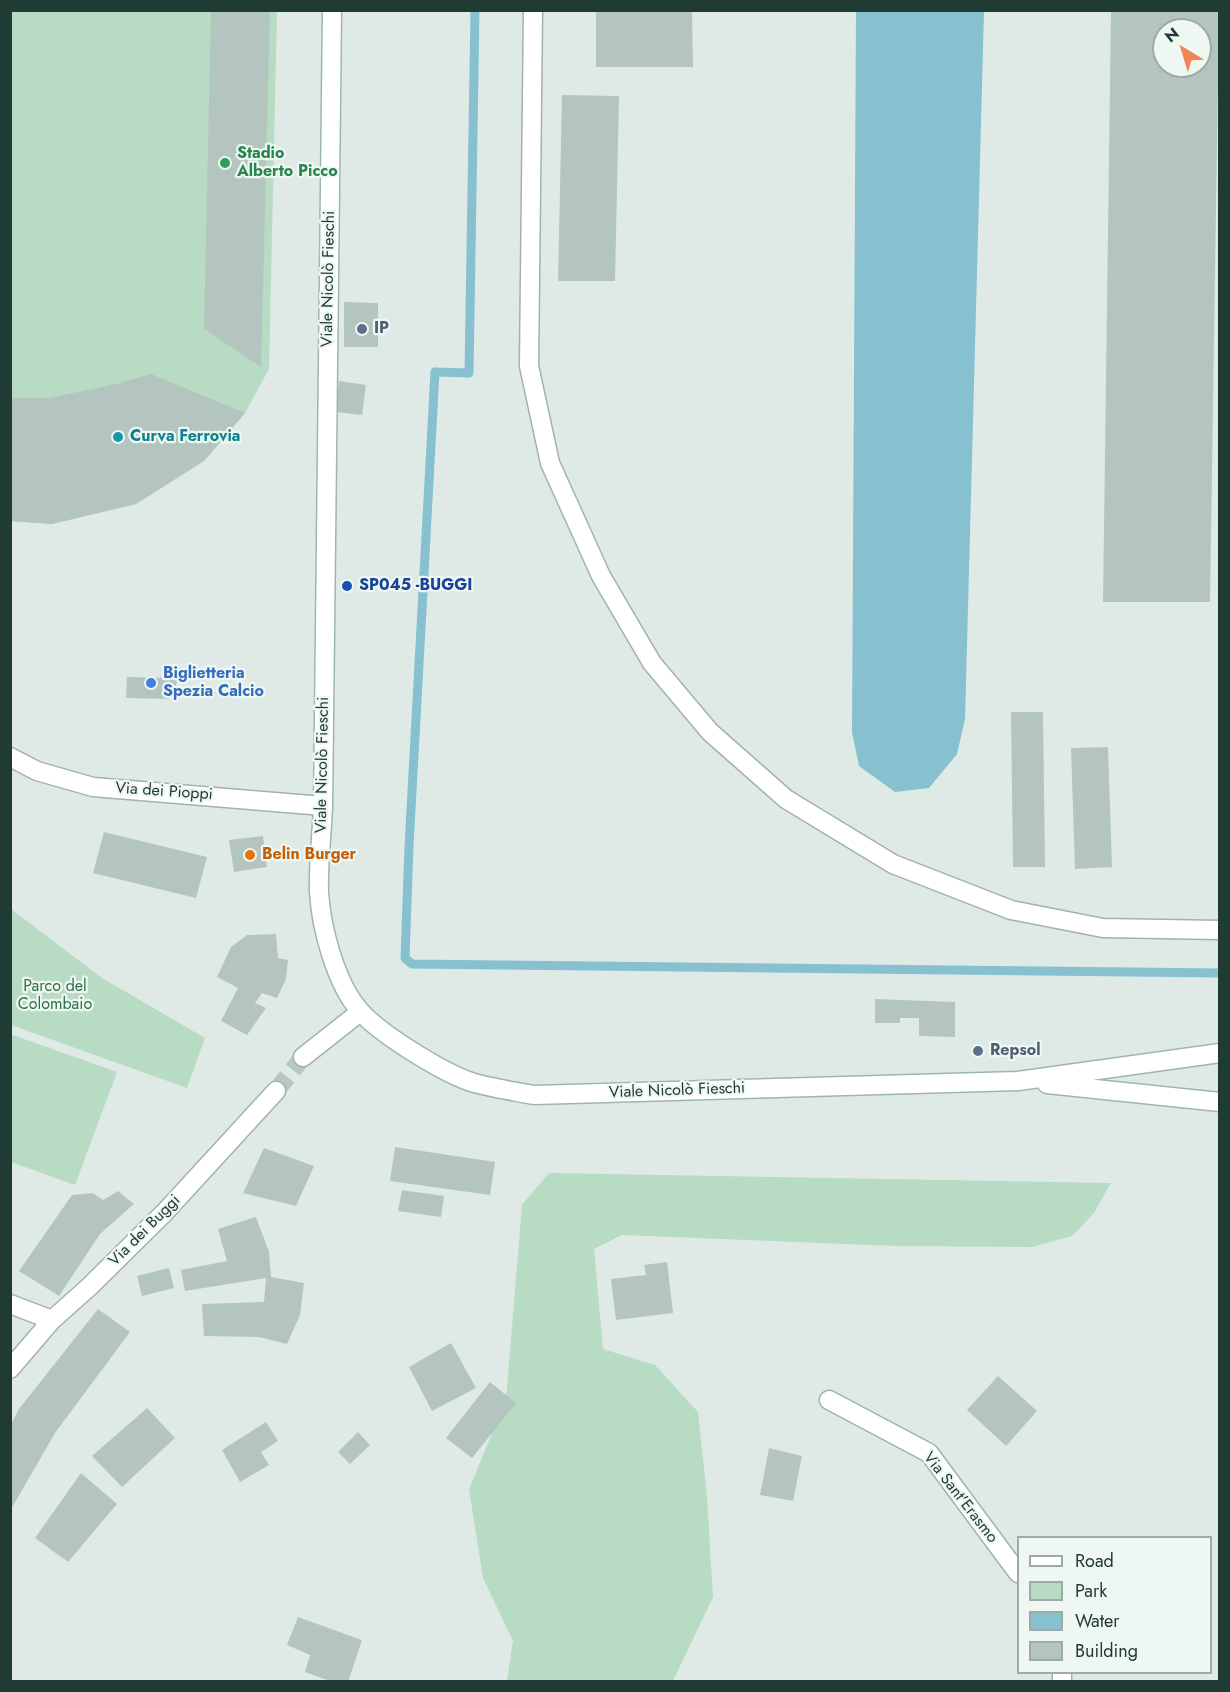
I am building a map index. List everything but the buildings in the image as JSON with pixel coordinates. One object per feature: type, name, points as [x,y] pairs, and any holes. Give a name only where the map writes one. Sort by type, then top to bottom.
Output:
[{"type":"main road","name":"Viale Nicolò Fieschi","points":[[332,10],[323,806],[319,892],[324,928],[340,977],[360,1012],[391,1037],[425,1059],[471,1082],[534,1095],[1018,1081],[1220,1053]]},
{"type":"main road","points":[[533,10],[529,366],[550,463],[601,576],[652,663],[710,732],[786,799],[894,864],[1011,910],[1103,928],[1220,930]]},
{"type":"main road","name":"Via dei Pioppi","points":[[10,757],[37,771],[93,787],[323,806]]},
{"type":"main road","points":[[303,1057],[360,1012]]},
{"type":"main road","name":"Viale Nicolò Fieschi","points":[[1018,1081],[1220,1101]]},
{"type":"main road","name":"Via dei Buggi","points":[[10,1369],[52,1320],[165,1212],[276,1091]]},
{"type":"main road","points":[[10,1304],[52,1320]]},
{"type":"main road","name":"Via Sant'Erasmo","points":[[829,1400],[928,1453],[1017,1572]]},
{"type":"green space","points":[[10,11],[277,11],[269,369],[245,413],[204,461],[136,504],[52,524],[11,521]]},
{"type":"green space","name":"Parco del Colombaio","points":[[11,909],[102,978],[205,1038],[187,1088],[11,1025]]},
{"type":"green space","points":[[10,1034],[117,1072],[75,1185],[11,1162]]},
{"type":"green space","points":[[549,1173],[1111,1183],[1094,1213],[1072,1236],[1032,1247],[895,1246],[622,1235],[594,1249],[603,1349],[655,1365],[698,1412],[707,1498],[713,1597],[673,1681],[507,1681],[513,1641],[483,1578],[469,1489],[506,1400],[522,1205]]},
{"type":"water","points":[[856,11],[984,11],[965,719],[957,754],[929,788],[895,792],[859,766],[852,732]]},
{"type":"waterway","points":[[475,10],[469,373],[435,372],[405,958],[412,964],[1220,973]]},
{"type":"tunnel","points":[[276,1091],[303,1057]]},
{"type":"place","name":"Stadio Alberto Picco","points":[[225,163]]},
{"type":"place","name":"IP","points":[[362,329]]},
{"type":"place","name":"Curva Ferrovia","points":[[118,437]]},
{"type":"place","name":"SP045 -BUGGI","points":[[347,586]]},
{"type":"place","name":"Biglietteria Spezia Calcio","points":[[151,683]]},
{"type":"place","name":"Belin Burger","points":[[250,855]]},
{"type":"place","name":"Repsol","points":[[978,1051]]}]
